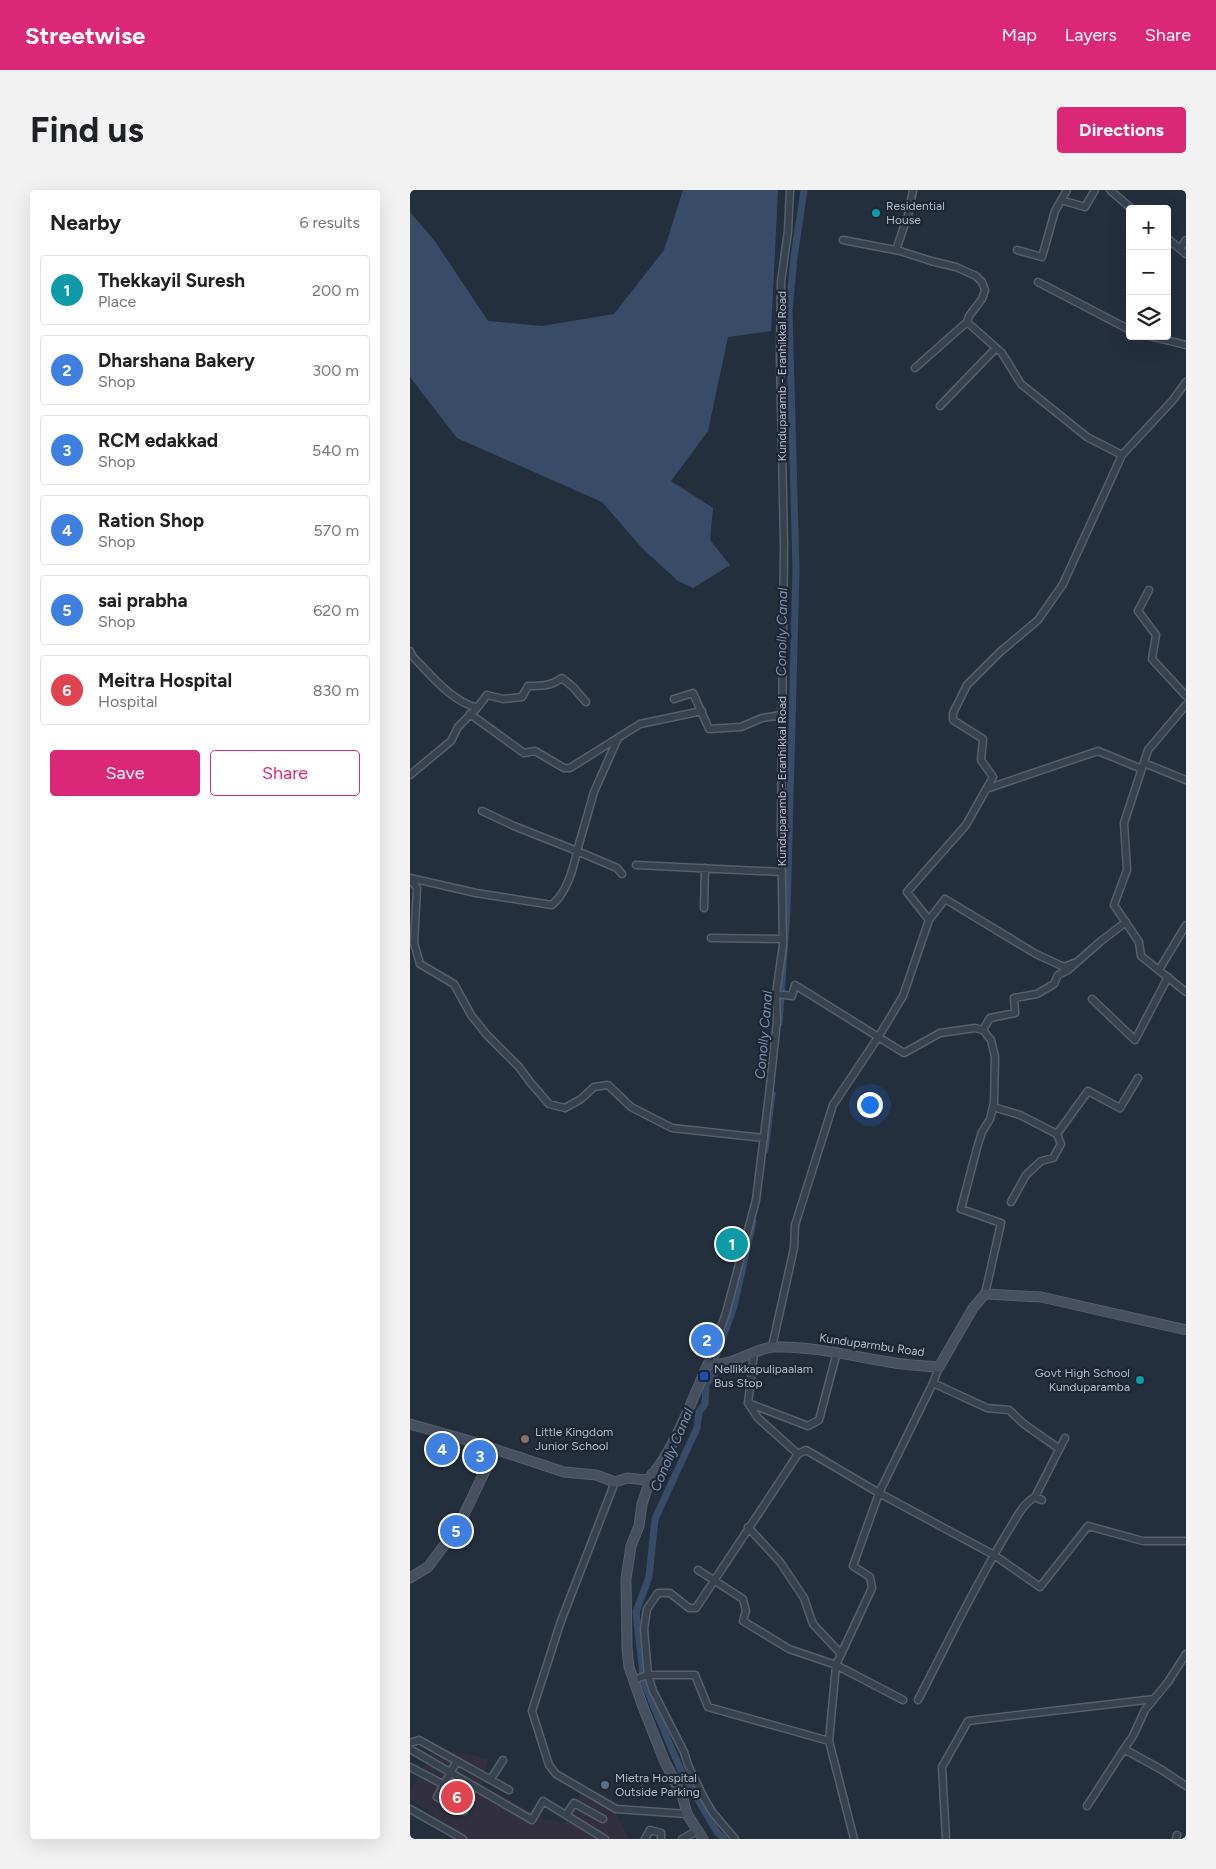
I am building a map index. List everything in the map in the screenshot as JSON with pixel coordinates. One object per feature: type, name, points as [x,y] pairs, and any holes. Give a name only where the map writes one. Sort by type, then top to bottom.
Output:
[{"type":"main road","name":"Kunduparmbu Road","points":[[714,1363],[738,1359],[772,1347],[837,1352],[891,1363],[939,1367],[973,1308],[984,1294]]},
{"type":"main road","points":[[984,1294],[1041,1297],[1184,1327]]},
{"type":"main road","points":[[410,1424],[564,1472],[596,1476],[615,1482],[627,1478],[647,1480],[673,1440],[714,1363]]},
{"type":"main road","points":[[410,1578],[428,1567],[458,1527],[495,1450]]},
{"type":"main road","points":[[652,1474],[642,1504],[639,1526],[630,1546],[626,1580],[627,1648],[633,1680],[658,1744],[683,1798],[687,1814],[700,1835]]},
{"type":"street","name":"Kunduparamb - Eranhikkal Road","points":[[714,1363],[756,1200],[781,970],[783,939],[781,715],[784,544],[780,356],[781,282],[788,231],[790,190]]},
{"type":"street","points":[[896,250],[908,215],[913,190]]},
{"type":"street","points":[[1017,250],[1042,257],[1055,211],[1067,190]]},
{"type":"street","points":[[1061,200],[1085,207],[1095,190]]},
{"type":"street","points":[[1110,190],[1127,205]]},
{"type":"street","points":[[843,240],[896,250],[956,267],[976,276],[982,282],[985,290],[982,299],[969,316],[967,322],[915,368]]},
{"type":"street","points":[[1171,242],[1183,252],[1186,240]]},
{"type":"street","points":[[1038,282],[1126,328]]},
{"type":"street","points":[[967,322],[1002,353],[1021,384],[1087,437],[1122,455]]},
{"type":"street","points":[[1165,340],[1186,345]]},
{"type":"street","points":[[940,406],[996,348]]},
{"type":"street","points":[[929,920],[907,892],[966,825],[994,777],[981,760],[983,739],[953,720],[953,713],[966,685],[1000,652],[1038,620],[1063,584],[1122,455],[1173,400],[1186,382]]},
{"type":"street","points":[[1149,590],[1138,612],[1156,635],[1152,659],[1186,696]]},
{"type":"street","points":[[410,651],[413,657],[442,687],[463,704],[477,708]]},
{"type":"street","points":[[410,776],[451,741],[458,727],[487,695],[504,699],[522,697],[528,686],[544,686],[562,678],[574,687],[586,702]]},
{"type":"street","points":[[674,699],[693,693],[709,729],[741,727],[762,718],[781,715]]},
{"type":"street","points":[[1186,705],[1148,750],[1124,823],[1127,870],[1114,905],[1139,942],[1140,956],[1186,992]]},
{"type":"street","points":[[470,714],[524,753],[535,751],[564,768],[570,768],[640,724],[702,710]]},
{"type":"street","points":[[618,737],[594,792],[572,871],[558,900],[552,905],[476,893],[410,878],[417,888],[414,943],[420,964],[454,984],[471,1015],[487,1035],[519,1067],[549,1104],[565,1108],[581,1099],[594,1087],[608,1085],[631,1107],[672,1128],[764,1138]]},
{"type":"street","points":[[986,789],[1098,751],[1186,780]]},
{"type":"street","points":[[482,811],[617,868],[622,874]]},
{"type":"street","points":[[636,865],[782,872]]},
{"type":"street","points":[[704,908],[705,868]]},
{"type":"street","points":[[772,1347],[794,1248],[795,1225],[833,1105],[903,996],[929,920],[945,899],[1036,954],[1064,967],[1075,963]]},
{"type":"street","points":[[983,1030],[990,1018],[1015,1013],[1014,998],[1037,994],[1054,984],[1058,975],[1068,970],[1100,941],[1126,922]]},
{"type":"street","points":[[1159,970],[1186,925]]},
{"type":"street","points":[[711,938],[783,939]]},
{"type":"street","points":[[1092,999],[1136,1040],[1168,977]]},
{"type":"street","points":[[777,994],[792,996],[795,985],[904,1053],[940,1033],[975,1028],[983,1030],[991,1040],[995,1057],[993,1107],[990,1118],[979,1140],[961,1209],[1002,1223],[984,1294]]},
{"type":"street","points":[[1056,1134],[1088,1091],[1120,1108],[1138,1078]]},
{"type":"street","points":[[993,1107],[1020,1115],[1056,1134],[1061,1144],[1053,1158],[1041,1161],[1026,1174],[1010,1202]]},
{"type":"street","points":[[748,1403],[808,1426],[819,1420],[837,1352]]},
{"type":"street","points":[[754,1354],[748,1403],[758,1418],[798,1454]]},
{"type":"street","points":[[854,1839],[829,1741],[836,1665],[872,1588],[870,1577],[853,1566],[880,1494],[939,1367]]},
{"type":"street","points":[[933,1383],[988,1408],[1009,1410],[1024,1424],[1058,1448]]},
{"type":"street","points":[[918,1700],[994,1555],[1020,1512],[1028,1501],[1035,1497],[1058,1448],[1065,1438]]},
{"type":"street","points":[[735,1839],[713,1813],[704,1798],[688,1765],[684,1752],[653,1691],[648,1675],[644,1629],[647,1609],[658,1593],[670,1594],[689,1608],[696,1608],[798,1454],[806,1450],[880,1494],[994,1555],[1040,1587],[1088,1526],[1143,1541],[1186,1541]]},
{"type":"street","points":[[615,1482],[562,1621],[532,1711],[548,1765],[556,1774],[616,1809],[687,1814]]},
{"type":"street","points":[[1035,1497],[1042,1500]]},
{"type":"street","points":[[748,1527],[780,1562],[804,1598],[813,1624],[841,1654]]},
{"type":"street","points":[[698,1570],[743,1599],[746,1610],[743,1621],[789,1649],[836,1665],[904,1700]]},
{"type":"street","points":[[1087,1806],[1133,1736],[1145,1710],[1186,1654]]},
{"type":"street","points":[[633,1680],[648,1675],[695,1675],[708,1707],[829,1741]]},
{"type":"street","points":[[946,1839],[942,1767],[968,1720],[1154,1699]]},
{"type":"street","points":[[410,1743],[419,1740],[509,1790]]},
{"type":"street","points":[[410,1749],[532,1820],[543,1801],[605,1839]]},
{"type":"street","points":[[1124,1749],[1186,1786]]},
{"type":"street","points":[[491,1780],[503,1760]]},
{"type":"street","points":[[457,1761],[437,1797],[464,1811]]},
{"type":"street","points":[[410,1767],[471,1799]]},
{"type":"street","points":[[566,1815],[574,1803],[603,1819]]},
{"type":"street","points":[[410,1809],[463,1839]]},
{"type":"street","points":[[646,1839],[650,1830],[662,1833],[661,1839]]},
{"type":"street","points":[[682,1839],[700,1835]]},
{"type":"shaded area","points":[[435,1747],[488,1759],[482,1784],[544,1820],[565,1823],[581,1793],[614,1809],[629,1839],[457,1839],[428,1810],[410,1800],[410,1792]]},
{"type":"water","points":[[683,190],[778,190],[771,331],[728,337],[708,431],[671,481],[713,508],[710,540],[730,565],[693,588],[678,581],[642,548],[602,502],[457,438],[410,377],[410,212],[434,240],[488,321],[542,326],[614,314],[664,250]]},
{"type":"waterway","name":"Conolly Canal","points":[[779,1023],[787,911],[796,571],[789,311],[794,257],[804,190]]},
{"type":"waterway","name":"Conolly Canal","points":[[765,1150],[772,1094]]},
{"type":"waterway","name":"Conolly Canal","points":[[724,1839],[717,1832],[682,1773],[644,1683],[636,1612],[649,1577],[655,1519],[697,1428],[699,1412],[705,1404],[706,1384],[718,1369],[715,1360],[734,1306],[753,1222]]},
{"type":"place","name":"Residential House","points":[[876,213]]},
{"type":"place","name":"Thekkayil Suresh","points":[[732,1244]]},
{"type":"place","name":"Dharshana Bakery","points":[[707,1340]]},
{"type":"place","name":"Nellikkapulipaalam Bus Stop","points":[[704,1376]]},
{"type":"place","name":"Govt High School Kunduparamba","points":[[1140,1380]]},
{"type":"place","name":"Little Kingdom Junior School","points":[[525,1439]]},
{"type":"place","name":"Ration Shop","points":[[442,1449]]},
{"type":"place","name":"RCM edakkad","points":[[480,1456]]},
{"type":"place","name":"sai prabha","points":[[456,1531]]},
{"type":"place","name":"Mietra Hospital Outside Parking","points":[[605,1785]]},
{"type":"place","name":"Meitra Hospital","points":[[457,1797]]}]
